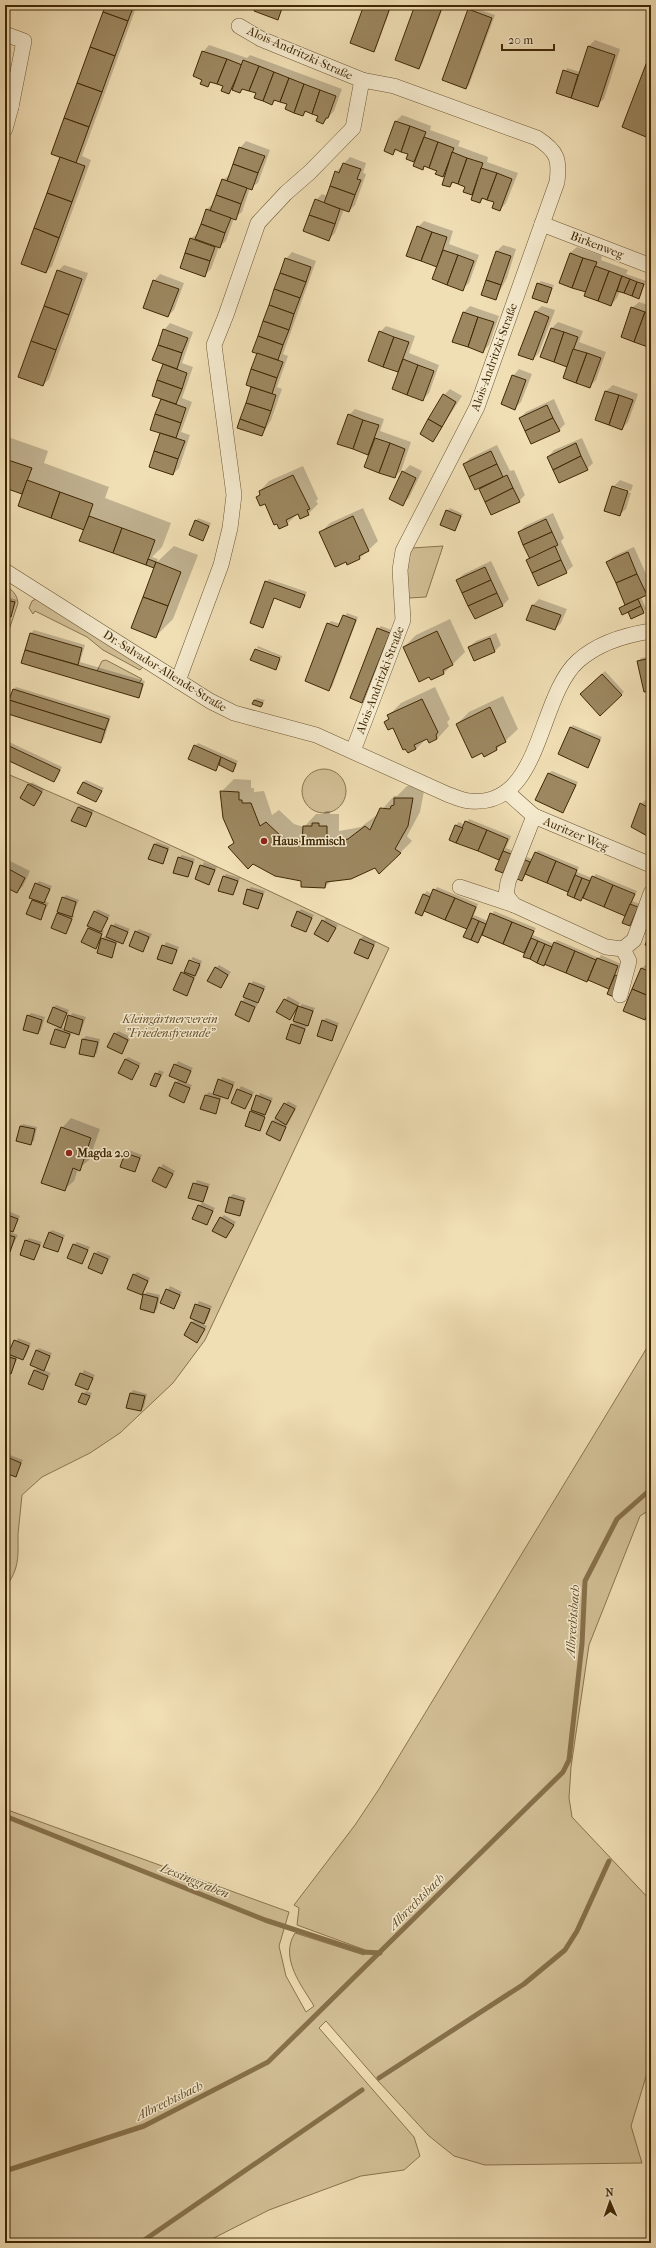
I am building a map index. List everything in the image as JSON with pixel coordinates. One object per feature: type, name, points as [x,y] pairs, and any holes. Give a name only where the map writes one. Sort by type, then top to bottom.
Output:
[{"type":"street","name":"Alois-Andritzki-Straße","points":[[239,26],[261,39],[362,80],[394,86],[537,138],[546,144],[558,159],[559,170],[557,182],[477,408],[403,552],[400,570],[403,620],[353,751]]},
{"type":"street","points":[[5,34],[24,41],[8,106],[5,129]]},
{"type":"street","name":"Alois-Andritzki-Straße","points":[[178,681],[221,565],[230,528],[234,495],[214,345],[258,223],[286,193],[310,172],[353,128],[362,80]]},
{"type":"street","name":"Birkenweg","points":[[542,224],[651,266]]},
{"type":"street","name":"Dr.-Salvador-Allende-Straße","points":[[5,571],[178,681],[234,713],[310,733],[449,795],[469,801],[496,798],[507,792]]},
{"type":"street","points":[[507,792],[520,779],[557,692],[578,661],[595,649],[614,640],[651,631]]},
{"type":"street","name":"Auritzer Weg","points":[[507,792],[534,816],[651,865]]},
{"type":"street","points":[[514,905],[506,895],[508,882],[534,816]]},
{"type":"street","points":[[460,887],[514,905],[606,947],[623,949],[634,940],[651,893]]},
{"type":"street","points":[[620,995],[629,962],[623,949]]},
{"type":"green space","points":[[443,546],[426,597],[409,598],[406,566],[412,548]]},
{"type":"green space","points":[[5,585],[14,592],[18,603],[5,642]]},
{"type":"green space","points":[[36,599],[143,667],[140,670],[103,650],[87,637],[35,611],[33,614],[29,608],[32,601]]},
{"type":"green space","points":[[106,660],[142,679],[139,683],[97,671],[102,661]]},
{"type":"green space","points":[[324,769],[336,773],[342,779],[346,791],[342,803],[336,809],[324,813],[312,809],[306,803],[302,791],[306,779],[312,773]]},
{"type":"green space","name":"Kleingärtnerverein \"Friedensfreunde\"","points":[[5,773],[198,858],[389,948],[205,1340],[173,1383],[120,1433],[90,1453],[42,1477],[22,1495],[16,1568],[5,1588]]},
{"type":"green space","points":[[651,1341],[651,1509],[640,1516],[589,1645],[571,1767],[569,1798],[572,1817],[651,1901],[651,2060],[631,2126],[642,2163],[485,2165],[454,2156],[429,2136],[379,2082],[326,2021],[319,2028],[414,2137],[420,2156],[404,2170],[361,2176],[269,2210],[204,2243],[5,2243],[5,1809],[289,1912],[279,1946],[286,1976],[306,2012],[314,2006],[298,1981],[291,1962],[291,1942],[295,1933],[364,1955],[368,1951],[297,1925],[299,1908],[294,1905],[355,1825],[379,1789]]},
{"type":"building","points":[[106,5],[134,5],[128,21],[103,12]]},
{"type":"building","points":[[256,5],[283,5],[278,20],[254,11]]},
{"type":"building","points":[[364,5],[391,5],[374,52],[350,43]]},
{"type":"building","points":[[415,5],[443,5],[419,69],[395,60]]},
{"type":"building","points":[[468,9],[492,18],[466,89],[442,80]]},
{"type":"building","points":[[103,12],[128,21],[115,56],[90,47]]},
{"type":"building","points":[[588,46],[615,55],[598,107],[571,98]]},
{"type":"building","points":[[90,47],[115,56],[102,92],[77,83]]},
{"type":"building","points":[[202,51],[227,59],[217,84],[210,82],[208,87],[200,84],[202,80],[193,76]]},
{"type":"building","points":[[651,51],[651,139],[622,127]]},
{"type":"building","points":[[227,59],[242,65],[229,94],[221,91],[223,86],[217,84]]},
{"type":"building","points":[[243,60],[259,66],[249,91],[242,89],[240,93],[232,90]]},
{"type":"building","points":[[259,66],[274,72],[263,101],[254,98],[256,93],[249,91]]},
{"type":"building","points":[[563,70],[578,75],[571,98],[556,93]]},
{"type":"building","points":[[274,72],[289,78],[280,102],[274,100],[272,105],[263,101]]},
{"type":"building","points":[[289,78],[304,84],[294,113],[285,109],[287,104],[280,102]]},
{"type":"building","points":[[77,83],[102,92],[89,127],[64,118]]},
{"type":"building","points":[[304,84],[320,90],[312,114],[305,111],[303,116],[294,113]]},
{"type":"building","points":[[320,90],[336,96],[328,118],[326,118],[323,124],[316,121],[318,116],[312,114]]},
{"type":"building","points":[[64,118],[89,127],[76,163],[51,154]]},
{"type":"building","points":[[395,121],[410,126],[401,152],[395,149],[393,155],[384,151]]},
{"type":"building","points":[[410,126],[426,132],[414,162],[406,159],[408,154],[401,152]]},
{"type":"building","points":[[424,137],[438,142],[429,168],[424,166],[423,170],[413,166]]},
{"type":"building","points":[[438,142],[454,148],[443,177],[435,174],[437,171],[429,168]]},
{"type":"building","points":[[239,147],[265,156],[258,173],[233,164]]},
{"type":"building","points":[[452,152],[467,158],[458,184],[452,182],[450,187],[442,185]]},
{"type":"building","points":[[60,157],[85,166],[72,202],[47,193]]},
{"type":"building","points":[[467,158],[483,163],[472,195],[463,192],[465,187],[458,184]]},
{"type":"building","points":[[343,163],[361,169],[357,179],[361,180],[355,195],[330,186],[335,171],[339,173]]},
{"type":"building","points":[[233,164],[258,173],[252,190],[227,181]]},
{"type":"building","points":[[481,168],[497,173],[487,200],[482,198],[480,203],[471,200]]},
{"type":"building","points":[[497,173],[512,179],[500,211],[492,208],[494,202],[487,200]]},
{"type":"building","points":[[222,179],[247,188],[241,204],[216,195]]},
{"type":"building","points":[[330,186],[355,195],[349,212],[324,203]]},
{"type":"building","points":[[47,193],[72,202],[59,238],[34,228]]},
{"type":"building","points":[[216,195],[241,204],[236,220],[210,211]]},
{"type":"building","points":[[315,199],[340,209],[335,224],[309,215]]},
{"type":"building","points":[[206,209],[231,218],[225,233],[201,224]]},
{"type":"building","points":[[309,215],[335,224],[329,241],[303,231]]},
{"type":"building","points":[[201,224],[225,233],[220,248],[195,239]]},
{"type":"building","points":[[417,226],[432,232],[421,261],[406,256]]},
{"type":"building","points":[[34,228],[59,238],[46,273],[21,264]]},
{"type":"building","points":[[432,232],[447,237],[437,267],[421,261]]},
{"type":"building","points":[[190,238],[215,247],[210,261],[185,253]]},
{"type":"building","points":[[443,250],[458,255],[447,285],[432,279]]},
{"type":"building","points":[[496,251],[511,256],[501,285],[486,280]]},
{"type":"building","points":[[185,253],[210,261],[205,277],[180,268]]},
{"type":"building","points":[[570,253],[583,258],[572,288],[559,283]]},
{"type":"building","points":[[458,255],[474,261],[463,291],[447,285]]},
{"type":"building","points":[[285,258],[311,267],[306,282],[280,273]]},
{"type":"building","points":[[583,258],[597,262],[586,292],[572,288]]},
{"type":"building","points":[[595,266],[609,271],[598,301],[584,296]]},
{"type":"building","points":[[57,270],[82,279],[69,315],[44,306]]},
{"type":"building","points":[[609,271],[622,276],[611,306],[598,301]]},
{"type":"building","points":[[280,273],[306,282],[300,298],[274,289]]},
{"type":"building","points":[[622,276],[630,279],[624,293],[617,291]]},
{"type":"building","points":[[630,279],[637,282],[632,296],[624,293]]},
{"type":"building","points":[[153,280],[179,289],[168,317],[143,308]]},
{"type":"building","points":[[486,280],[501,285],[496,300],[481,295]]},
{"type":"building","points":[[637,282],[644,284],[639,299],[632,296]]},
{"type":"building","points":[[537,283],[552,288],[547,303],[532,298]]},
{"type":"building","points":[[274,289],[300,298],[294,314],[269,305]]},
{"type":"building","points":[[269,305],[294,314],[289,330],[263,321]]},
{"type":"building","points":[[44,306],[69,315],[56,350],[31,341]]},
{"type":"building","points":[[631,307],[645,312],[634,342],[621,337]]},
{"type":"building","points":[[535,311],[549,317],[533,360],[518,355]]},
{"type":"building","points":[[463,312],[478,317],[468,347],[452,342]]},
{"type":"building","points":[[645,312],[651,314],[651,338],[648,347],[634,342]]},
{"type":"building","points":[[478,317],[494,322],[483,353],[468,347]]},
{"type":"building","points":[[263,321],[289,330],[283,345],[258,336]]},
{"type":"building","points":[[551,328],[564,332],[554,362],[540,357]]},
{"type":"building","points":[[163,329],[188,338],[182,353],[158,345]]},
{"type":"building","points":[[379,331],[394,337],[383,367],[368,361]]},
{"type":"building","points":[[564,332],[578,337],[567,367],[554,362]]},
{"type":"building","points":[[258,336],[283,345],[278,360],[252,352]]},
{"type":"building","points":[[394,337],[409,342],[398,372],[383,367]]},
{"type":"building","points":[[31,341],[56,350],[43,386],[18,377]]},
{"type":"building","points":[[158,345],[182,353],[177,369],[152,360]]},
{"type":"building","points":[[573,349],[587,353],[576,383],[563,378]]},
{"type":"building","points":[[257,353],[283,362],[277,378],[251,369]]},
{"type":"building","points":[[587,353],[601,358],[590,388],[576,383]]},
{"type":"building","points":[[403,359],[418,365],[407,395],[392,389]]},
{"type":"building","points":[[163,364],[187,373],[182,389],[157,380]]},
{"type":"building","points":[[418,365],[434,371],[423,401],[407,395]]},
{"type":"building","points":[[251,369],[277,378],[272,394],[246,385]]},
{"type":"building","points":[[512,375],[526,380],[515,410],[501,404]]},
{"type":"building","points":[[157,380],[182,389],[176,404],[152,396]]},
{"type":"building","points":[[251,387],[276,395],[271,411],[246,403]]},
{"type":"building","points":[[605,391],[619,395],[609,425],[595,420]]},
{"type":"building","points":[[443,394],[456,402],[442,427],[428,419]]},
{"type":"building","points":[[619,395],[633,400],[622,430],[609,425]]},
{"type":"building","points":[[161,399],[186,408],[181,423],[155,414]]},
{"type":"building","points":[[246,403],[271,411],[265,428],[240,419]]},
{"type":"building","points":[[547,405],[553,418],[525,431],[519,418]]},
{"type":"building","points":[[155,414],[181,423],[176,438],[150,430]]},
{"type":"building","points":[[348,414],[363,420],[353,449],[337,444]]},
{"type":"building","points":[[553,418],[560,431],[531,444],[525,431]]},
{"type":"building","points":[[240,419],[265,428],[262,436],[237,428]]},
{"type":"building","points":[[428,419],[442,427],[433,442],[420,434]]},
{"type":"building","points":[[363,420],[379,425],[368,455],[353,449]]},
{"type":"building","points":[[160,433],[185,441],[178,459],[154,451]]},
{"type":"building","points":[[375,438],[390,443],[379,473],[364,467]]},
{"type":"building","points":[[390,443],[405,449],[395,478],[379,473]]},
{"type":"building","points":[[576,443],[581,456],[553,470],[547,457]]},
{"type":"building","points":[[154,451],[178,459],[173,475],[149,467]]},
{"type":"building","points":[[491,451],[497,464],[469,477],[463,464]]},
{"type":"building","points":[[581,456],[588,470],[559,483],[553,470]]},
{"type":"building","points":[[5,459],[32,468],[22,494],[5,488]]},
{"type":"building","points":[[497,464],[503,477],[475,490],[469,477]]},
{"type":"building","points":[[402,471],[416,478],[403,506],[389,499]]},
{"type":"building","points":[[293,475],[310,509],[307,510],[309,515],[300,519],[298,514],[286,520],[288,525],[279,529],[277,524],[274,525],[265,504],[260,506],[256,497],[260,495],[259,491]]},
{"type":"building","points":[[507,475],[513,488],[485,502],[479,489]]},
{"type":"building","points":[[27,480],[60,492],[51,518],[18,506]]},
{"type":"building","points":[[612,486],[628,491],[620,516],[604,511]]},
{"type":"building","points":[[513,488],[520,502],[491,515],[485,502]]},
{"type":"building","points":[[60,492],[93,504],[84,530],[51,518]]},
{"type":"building","points":[[446,510],[461,516],[455,531],[440,525]]},
{"type":"building","points":[[89,516],[122,528],[113,553],[79,541]]},
{"type":"building","points":[[353,516],[369,551],[359,556],[360,559],[347,565],[346,562],[335,567],[319,532]]},
{"type":"building","points":[[546,519],[552,532],[523,545],[518,532]]},
{"type":"building","points":[[195,520],[209,526],[203,541],[189,535]]},
{"type":"building","points":[[122,528],[155,540],[146,565],[113,553]]},
{"type":"building","points":[[552,532],[558,545],[530,559],[523,545]]},
{"type":"building","points":[[555,546],[561,560],[532,573],[526,560]]},
{"type":"building","points":[[628,552],[637,574],[616,583],[606,562]]},
{"type":"building","points":[[148,559],[156,562],[154,568],[146,565]]},
{"type":"building","points":[[561,560],[567,573],[538,586],[532,573]]},
{"type":"building","points":[[156,562],[181,572],[168,606],[143,597]]},
{"type":"building","points":[[485,567],[491,580],[462,593],[456,580]]},
{"type":"building","points":[[637,574],[647,595],[625,605],[616,583]]},
{"type":"building","points":[[491,580],[497,593],[468,606],[462,593]]},
{"type":"building","points":[[265,581],[305,595],[300,608],[274,598],[263,628],[250,623]]},
{"type":"building","points":[[497,593],[503,606],[475,619],[468,606]]},
{"type":"building","points":[[143,597],[168,606],[156,638],[131,628]]},
{"type":"building","points":[[638,599],[641,606],[622,615],[619,608]]},
{"type":"building","points":[[5,600],[15,602],[11,617],[5,615]]},
{"type":"building","points":[[532,605],[561,615],[555,630],[526,620]]},
{"type":"building","points":[[641,606],[644,613],[631,619],[628,612]]},
{"type":"building","points":[[343,615],[356,620],[329,691],[305,681],[327,623],[338,627]]},
{"type":"building","points":[[377,628],[390,633],[362,703],[350,698]]},
{"type":"building","points":[[437,631],[453,665],[443,670],[444,674],[431,680],[429,677],[419,682],[403,647]]},
{"type":"building","points":[[30,633],[82,648],[78,665],[25,650]]},
{"type":"building","points":[[490,638],[495,652],[474,661],[468,647]]},
{"type":"building","points":[[255,649],[280,658],[276,670],[250,660]]},
{"type":"building","points":[[25,650],[143,684],[139,698],[21,663]]},
{"type":"building","points":[[651,658],[651,691],[644,692],[637,661]]},
{"type":"building","points":[[602,674],[622,695],[600,716],[580,694]]},
{"type":"building","points":[[13,689],[109,719],[105,730],[9,700]]},
{"type":"building","points":[[422,699],[438,732],[436,735],[437,739],[429,743],[427,739],[414,745],[416,749],[408,753],[405,749],[403,750],[393,728],[388,730],[384,722],[389,719],[387,715]]},
{"type":"building","points":[[9,700],[105,730],[101,743],[5,713]]},
{"type":"building","points":[[254,700],[263,703],[261,707],[252,704]]},
{"type":"building","points":[[490,707],[506,742],[496,747],[497,750],[484,757],[482,753],[472,758],[456,724]]},
{"type":"building","points":[[570,727],[600,740],[588,768],[558,754]]},
{"type":"building","points":[[5,744],[60,770],[54,782],[5,759]]},
{"type":"building","points":[[194,745],[221,757],[216,771],[188,759]]},
{"type":"building","points":[[221,757],[236,764],[233,772],[219,765]]},
{"type":"building","points":[[548,773],[576,785],[563,813],[535,800]]},
{"type":"building","points":[[83,782],[102,791],[96,802],[77,793]]},
{"type":"building","points":[[28,784],[42,792],[34,806],[20,798]]},
{"type":"building","name":"Haus Immisch","points":[[220,791],[239,792],[239,800],[242,800],[242,803],[251,803],[260,826],[266,822],[282,837],[302,842],[303,826],[312,826],[312,823],[319,823],[319,826],[327,826],[327,843],[348,839],[365,826],[370,830],[380,808],[390,809],[391,806],[394,805],[394,798],[413,798],[408,826],[395,849],[401,853],[379,874],[375,868],[351,879],[326,882],[325,888],[301,887],[301,881],[275,876],[253,864],[248,869],[228,847],[234,843],[223,818]]},
{"type":"building","points":[[649,802],[651,803],[651,838],[631,827],[640,803],[647,807]]},
{"type":"building","points":[[78,807],[92,813],[86,827],[71,821]]},
{"type":"building","points":[[465,821],[487,830],[478,851],[456,843]]},
{"type":"building","points":[[455,825],[463,828],[456,843],[449,840]]},
{"type":"building","points":[[487,830],[508,839],[499,860],[478,851]]},
{"type":"building","points":[[154,844],[168,849],[163,864],[148,859]]},
{"type":"building","points":[[503,851],[511,854],[503,873],[495,870]]},
{"type":"building","points":[[535,852],[556,861],[547,883],[525,874]]},
{"type":"building","points":[[178,857],[193,862],[188,877],[173,873]]},
{"type":"building","points":[[523,859],[530,862],[522,881],[515,878]]},
{"type":"building","points":[[556,861],[577,870],[568,892],[547,883]]},
{"type":"building","points":[[200,865],[215,870],[209,885],[195,879]]},
{"type":"building","points":[[5,867],[25,878],[17,893],[5,887]]},
{"type":"building","points":[[575,875],[582,878],[574,898],[567,895]]},
{"type":"building","points":[[223,876],[238,881],[233,895],[218,891]]},
{"type":"building","points":[[592,876],[613,885],[604,907],[583,898]]},
{"type":"building","points":[[582,878],[590,881],[581,901],[574,898]]},
{"type":"building","points":[[35,883],[50,889],[44,903],[29,898]]},
{"type":"building","points":[[613,885],[635,894],[625,916],[604,907]]},
{"type":"building","points":[[247,889],[263,894],[258,909],[243,904]]},
{"type":"building","points":[[433,889],[455,898],[445,920],[424,911]]},
{"type":"building","points":[[5,890],[9,892],[5,901]]},
{"type":"building","points":[[423,894],[430,897],[422,916],[415,913]]},
{"type":"building","points":[[62,897],[76,902],[72,917],[57,912]]},
{"type":"building","points":[[455,898],[476,907],[467,929],[445,920]]},
{"type":"building","points":[[32,900],[46,905],[41,920],[26,914]]},
{"type":"building","points":[[630,904],[638,907],[630,926],[622,923]]},
{"type":"building","points":[[94,911],[108,918],[101,932],[87,926]]},
{"type":"building","points":[[297,911],[312,918],[306,932],[291,926]]},
{"type":"building","points":[[57,913],[72,919],[66,934],[51,928]]},
{"type":"building","points":[[490,913],[512,922],[503,944],[482,935]]},
{"type":"building","points":[[472,918],[479,921],[471,940],[463,937]]},
{"type":"building","points":[[322,920],[336,928],[328,942],[314,934]]},
{"type":"building","points":[[479,921],[486,924],[478,943],[471,940]]},
{"type":"building","points":[[512,922],[534,931],[524,953],[503,944]]},
{"type":"building","points":[[111,925],[128,932],[123,944],[106,937]]},
{"type":"building","points":[[88,928],[102,934],[96,949],[81,942]]},
{"type":"building","points":[[651,930],[651,948],[645,945]]},
{"type":"building","points":[[135,931],[149,937],[143,952],[129,946]]},
{"type":"building","points":[[101,938],[116,943],[112,958],[97,953]]},
{"type":"building","points":[[531,938],[538,941],[530,959],[523,957]]},
{"type":"building","points":[[360,939],[374,945],[368,959],[354,953]]},
{"type":"building","points":[[538,941],[545,944],[537,963],[530,959]]},
{"type":"building","points":[[554,942],[575,951],[566,973],[544,964]]},
{"type":"building","points":[[545,944],[552,947],[544,966],[537,963]]},
{"type":"building","points":[[162,945],[177,950],[172,964],[157,959]]},
{"type":"building","points":[[575,951],[596,960],[587,982],[566,973]]},
{"type":"building","points":[[597,958],[618,966],[609,989],[588,980]]},
{"type":"building","points":[[189,960],[200,964],[195,976],[184,972]]},
{"type":"building","points":[[649,963],[651,964],[651,972],[647,970]]},
{"type":"building","points":[[215,967],[228,975],[221,988],[207,981]]},
{"type":"building","points":[[641,968],[651,972],[651,997],[632,989]]},
{"type":"building","points":[[181,972],[194,978],[187,996],[173,990]]},
{"type":"building","points":[[615,975],[622,978],[614,997],[607,994]]},
{"type":"building","points":[[249,983],[264,989],[258,1003],[243,997]]},
{"type":"building","points":[[632,989],[651,997],[651,1005],[645,1020],[623,1011]]},
{"type":"building","points":[[284,999],[298,1006],[290,1020],[276,1012]]},
{"type":"building","points":[[241,1001],[255,1007],[249,1022],[235,1015]]},
{"type":"building","points":[[298,1006],[313,1011],[308,1026],[293,1021]]},
{"type":"building","points":[[53,1007],[67,1013],[61,1028],[47,1022]]},
{"type":"building","points":[[27,1015],[42,1020],[38,1034],[23,1030]]},
{"type":"building","points":[[68,1015],[83,1020],[79,1035],[64,1030]]},
{"type":"building","points":[[322,1020],[337,1026],[332,1041],[317,1036]]},
{"type":"building","points":[[291,1024],[305,1029],[300,1044],[286,1039]]},
{"type":"building","points":[[55,1029],[70,1034],[65,1048],[50,1044]]},
{"type":"building","points":[[114,1033],[128,1040],[122,1054],[107,1047]]},
{"type":"building","points":[[82,1039],[98,1042],[94,1057],[79,1054]]},
{"type":"building","points":[[125,1059],[139,1066],[132,1080],[118,1073]]},
{"type":"building","points":[[174,1064],[191,1071],[186,1083],[169,1076]]},
{"type":"building","points":[[155,1073],[161,1075],[156,1087],[150,1085]]},
{"type":"building","points":[[218,1079],[233,1085],[228,1099],[213,1094]]},
{"type":"building","points":[[175,1082],[190,1088],[184,1103],[169,1096]]},
{"type":"building","points":[[237,1089],[252,1095],[245,1109],[231,1103]]},
{"type":"building","points":[[205,1095],[220,1099],[216,1114],[200,1109]]},
{"type":"building","points":[[256,1095],[271,1101],[265,1115],[251,1110]]},
{"type":"building","points":[[284,1103],[295,1109],[286,1125],[275,1118]]},
{"type":"building","points":[[250,1111],[265,1117],[260,1131],[245,1126]]},
{"type":"building","points":[[272,1121],[286,1127],[280,1141],[266,1134]]},
{"type":"building","points":[[20,1126],[35,1129],[31,1145],[16,1141]]},
{"type":"building","name":"Magda 2.0","points":[[61,1127],[91,1138],[80,1171],[73,1168],[65,1191],[41,1183]]},
{"type":"building","points":[[125,1153],[140,1158],[135,1172],[120,1167]]},
{"type":"building","points":[[159,1167],[173,1174],[166,1188],[152,1181]]},
{"type":"building","points":[[193,1183],[208,1187],[203,1202],[188,1198]]},
{"type":"building","points":[[229,1197],[244,1201],[240,1216],[225,1212]]},
{"type":"building","points":[[198,1205],[213,1211],[207,1225],[192,1219]]},
{"type":"building","points":[[5,1214],[18,1219],[13,1232],[5,1229]]},
{"type":"building","points":[[220,1217],[234,1225],[226,1238],[212,1231]]},
{"type":"building","points":[[49,1232],[63,1238],[58,1252],[43,1247]]},
{"type":"building","points":[[5,1234],[15,1237],[10,1252],[5,1250]]},
{"type":"building","points":[[25,1240],[40,1245],[34,1260],[20,1255]]},
{"type":"building","points":[[73,1244],[88,1250],[82,1264],[67,1258]]},
{"type":"building","points":[[94,1253],[108,1259],[102,1274],[88,1268]]},
{"type":"building","points":[[133,1274],[148,1281],[142,1295],[127,1289]]},
{"type":"building","points":[[166,1289],[180,1295],[174,1309],[160,1303]]},
{"type":"building","points":[[143,1294],[158,1298],[154,1313],[140,1309]]},
{"type":"building","points":[[195,1304],[210,1309],[204,1324],[190,1318]]},
{"type":"building","points":[[191,1322],[205,1329],[197,1343],[184,1335]]},
{"type":"building","points":[[14,1340],[29,1346],[23,1360],[8,1354]]},
{"type":"building","points":[[36,1350],[50,1356],[44,1371],[30,1365]]},
{"type":"building","points":[[5,1356],[16,1359],[11,1374],[5,1372]]},
{"type":"building","points":[[34,1370],[48,1376],[43,1390],[28,1384]]},
{"type":"building","points":[[80,1373],[93,1378],[88,1390],[75,1385]]},
{"type":"building","points":[[82,1393],[90,1396],[86,1405],[78,1402]]},
{"type":"building","points":[[130,1393],[145,1396],[141,1411],[126,1408]]},
{"type":"building","points":[[7,1457],[21,1463],[16,1477],[5,1473]]},
{"type":"waterway","name":"Albrechtsbach","points":[[5,2171],[144,2126],[268,2062],[563,1772],[569,1760],[582,1644],[585,1581],[617,1519],[651,1489]]},
{"type":"waterway","name":"Lessinggraben","points":[[5,1816],[265,1920],[363,1952],[380,1953]]},
{"type":"waterway","points":[[379,2078],[524,1984],[565,1950],[577,1931],[609,1861]]},
{"type":"waterway","points":[[140,2243],[362,2090]]},
{"type":"place","name":"Haus Immisch","points":[[264,841]]},
{"type":"place","name":"Magda 2.0","points":[[69,1153]]}]
